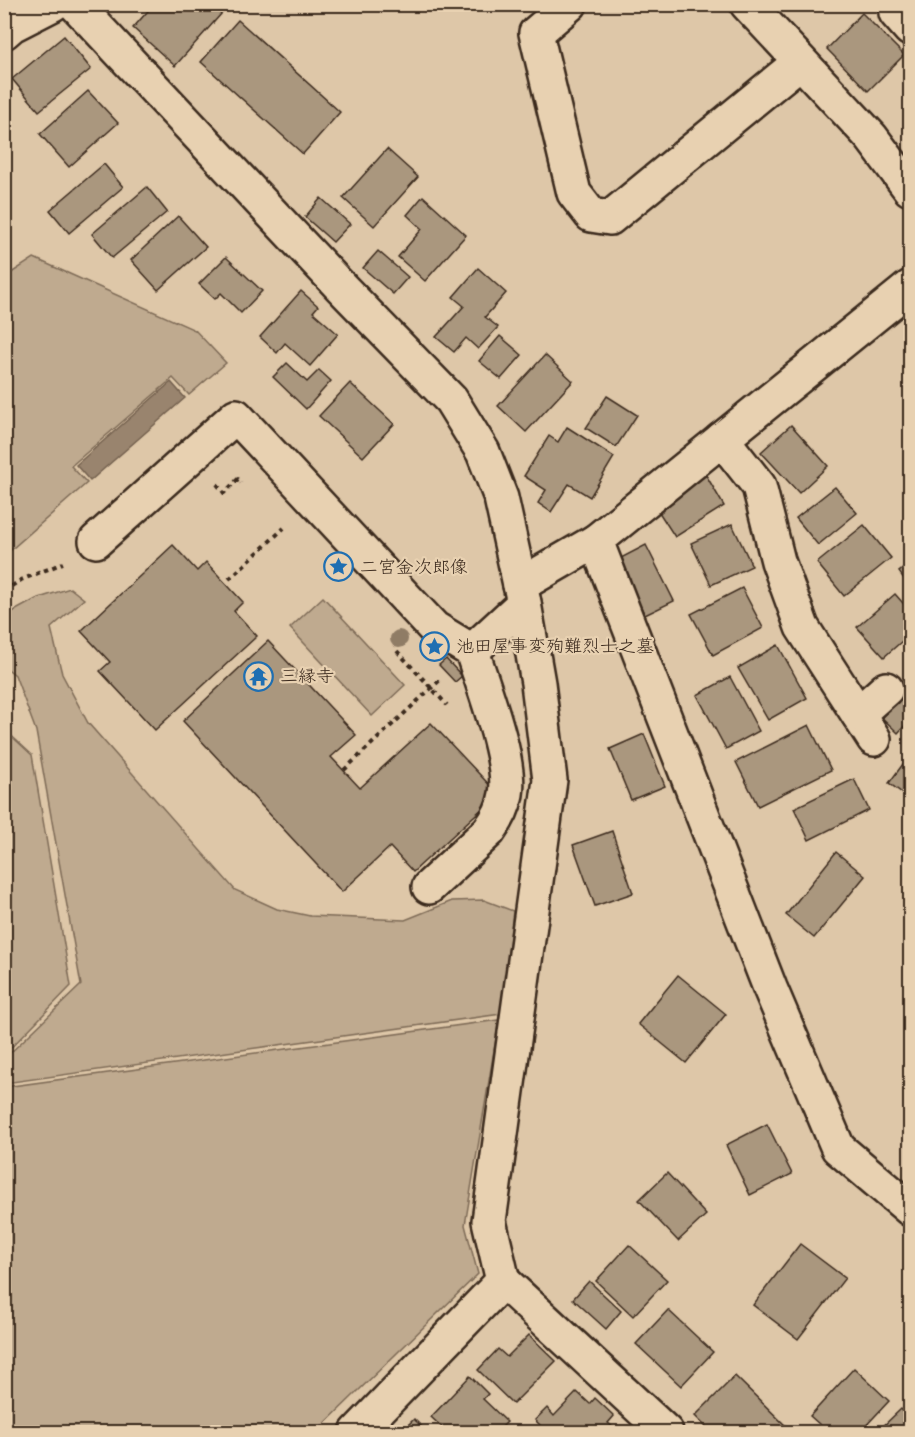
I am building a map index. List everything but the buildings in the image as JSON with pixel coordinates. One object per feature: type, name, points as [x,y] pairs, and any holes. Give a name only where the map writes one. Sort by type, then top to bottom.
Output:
[{"type":"street","points":[[4,32],[53,4]]},
{"type":"street","points":[[75,4],[341,287],[451,400],[483,452],[501,498],[522,594],[550,780],[489,1221],[503,1281],[666,1432]]},
{"type":"street","points":[[570,4],[536,33],[574,193],[591,215],[610,218],[800,62]]},
{"type":"street","points":[[747,4],[871,137],[910,189]]},
{"type":"street","points":[[472,651],[522,594],[596,541],[910,287]]},
{"type":"street","points":[[96,541],[236,416],[434,628],[472,651],[498,738],[507,782],[506,796],[496,821],[489,831],[429,887]]},
{"type":"street","points":[[722,439],[759,486],[778,561],[802,627],[866,727],[886,688]]},
{"type":"street","points":[[596,541],[770,988],[838,1148],[910,1209]]},
{"type":"street","points":[[357,1432],[503,1281]]},
{"type":"path","points":[[212,479],[224,492],[238,479],[246,488]]},
{"type":"path","points":[[276,520],[292,537]]},
{"type":"path","points":[[229,579],[284,528]]},
{"type":"path","points":[[4,591],[21,580],[66,561],[96,541]]},
{"type":"path","points":[[344,770],[432,688],[419,674]]},
{"type":"shaded area","points":[[34,258],[195,330],[226,363],[189,395],[173,378],[71,466],[87,483],[5,555],[5,277]]},
{"type":"shaded area","points":[[171,382],[185,398],[90,481],[76,465]]},
{"type":"shaded area","points":[[70,588],[84,599],[51,628],[62,674],[88,723],[235,890],[277,909],[310,916],[405,920],[452,901],[484,900],[513,911],[501,1014],[5,1083],[5,1058],[81,985],[36,731],[15,675],[4,666],[5,616],[36,599]]},
{"type":"shaded area","points":[[323,597],[405,685],[372,716],[290,628]]},
{"type":"shaded area","points":[[4,729],[32,755],[71,986],[5,1054]]},
{"type":"shaded area","points":[[499,1020],[465,1225],[478,1274],[316,1432],[5,1432],[5,1087]]},
{"type":"place","name":"二宮金次郎像","points":[[339,567]]},
{"type":"place","name":"池田屋事変殉難烈士之墓","points":[[435,646]]},
{"type":"place","name":"三縁寺","points":[[259,676]]}]
